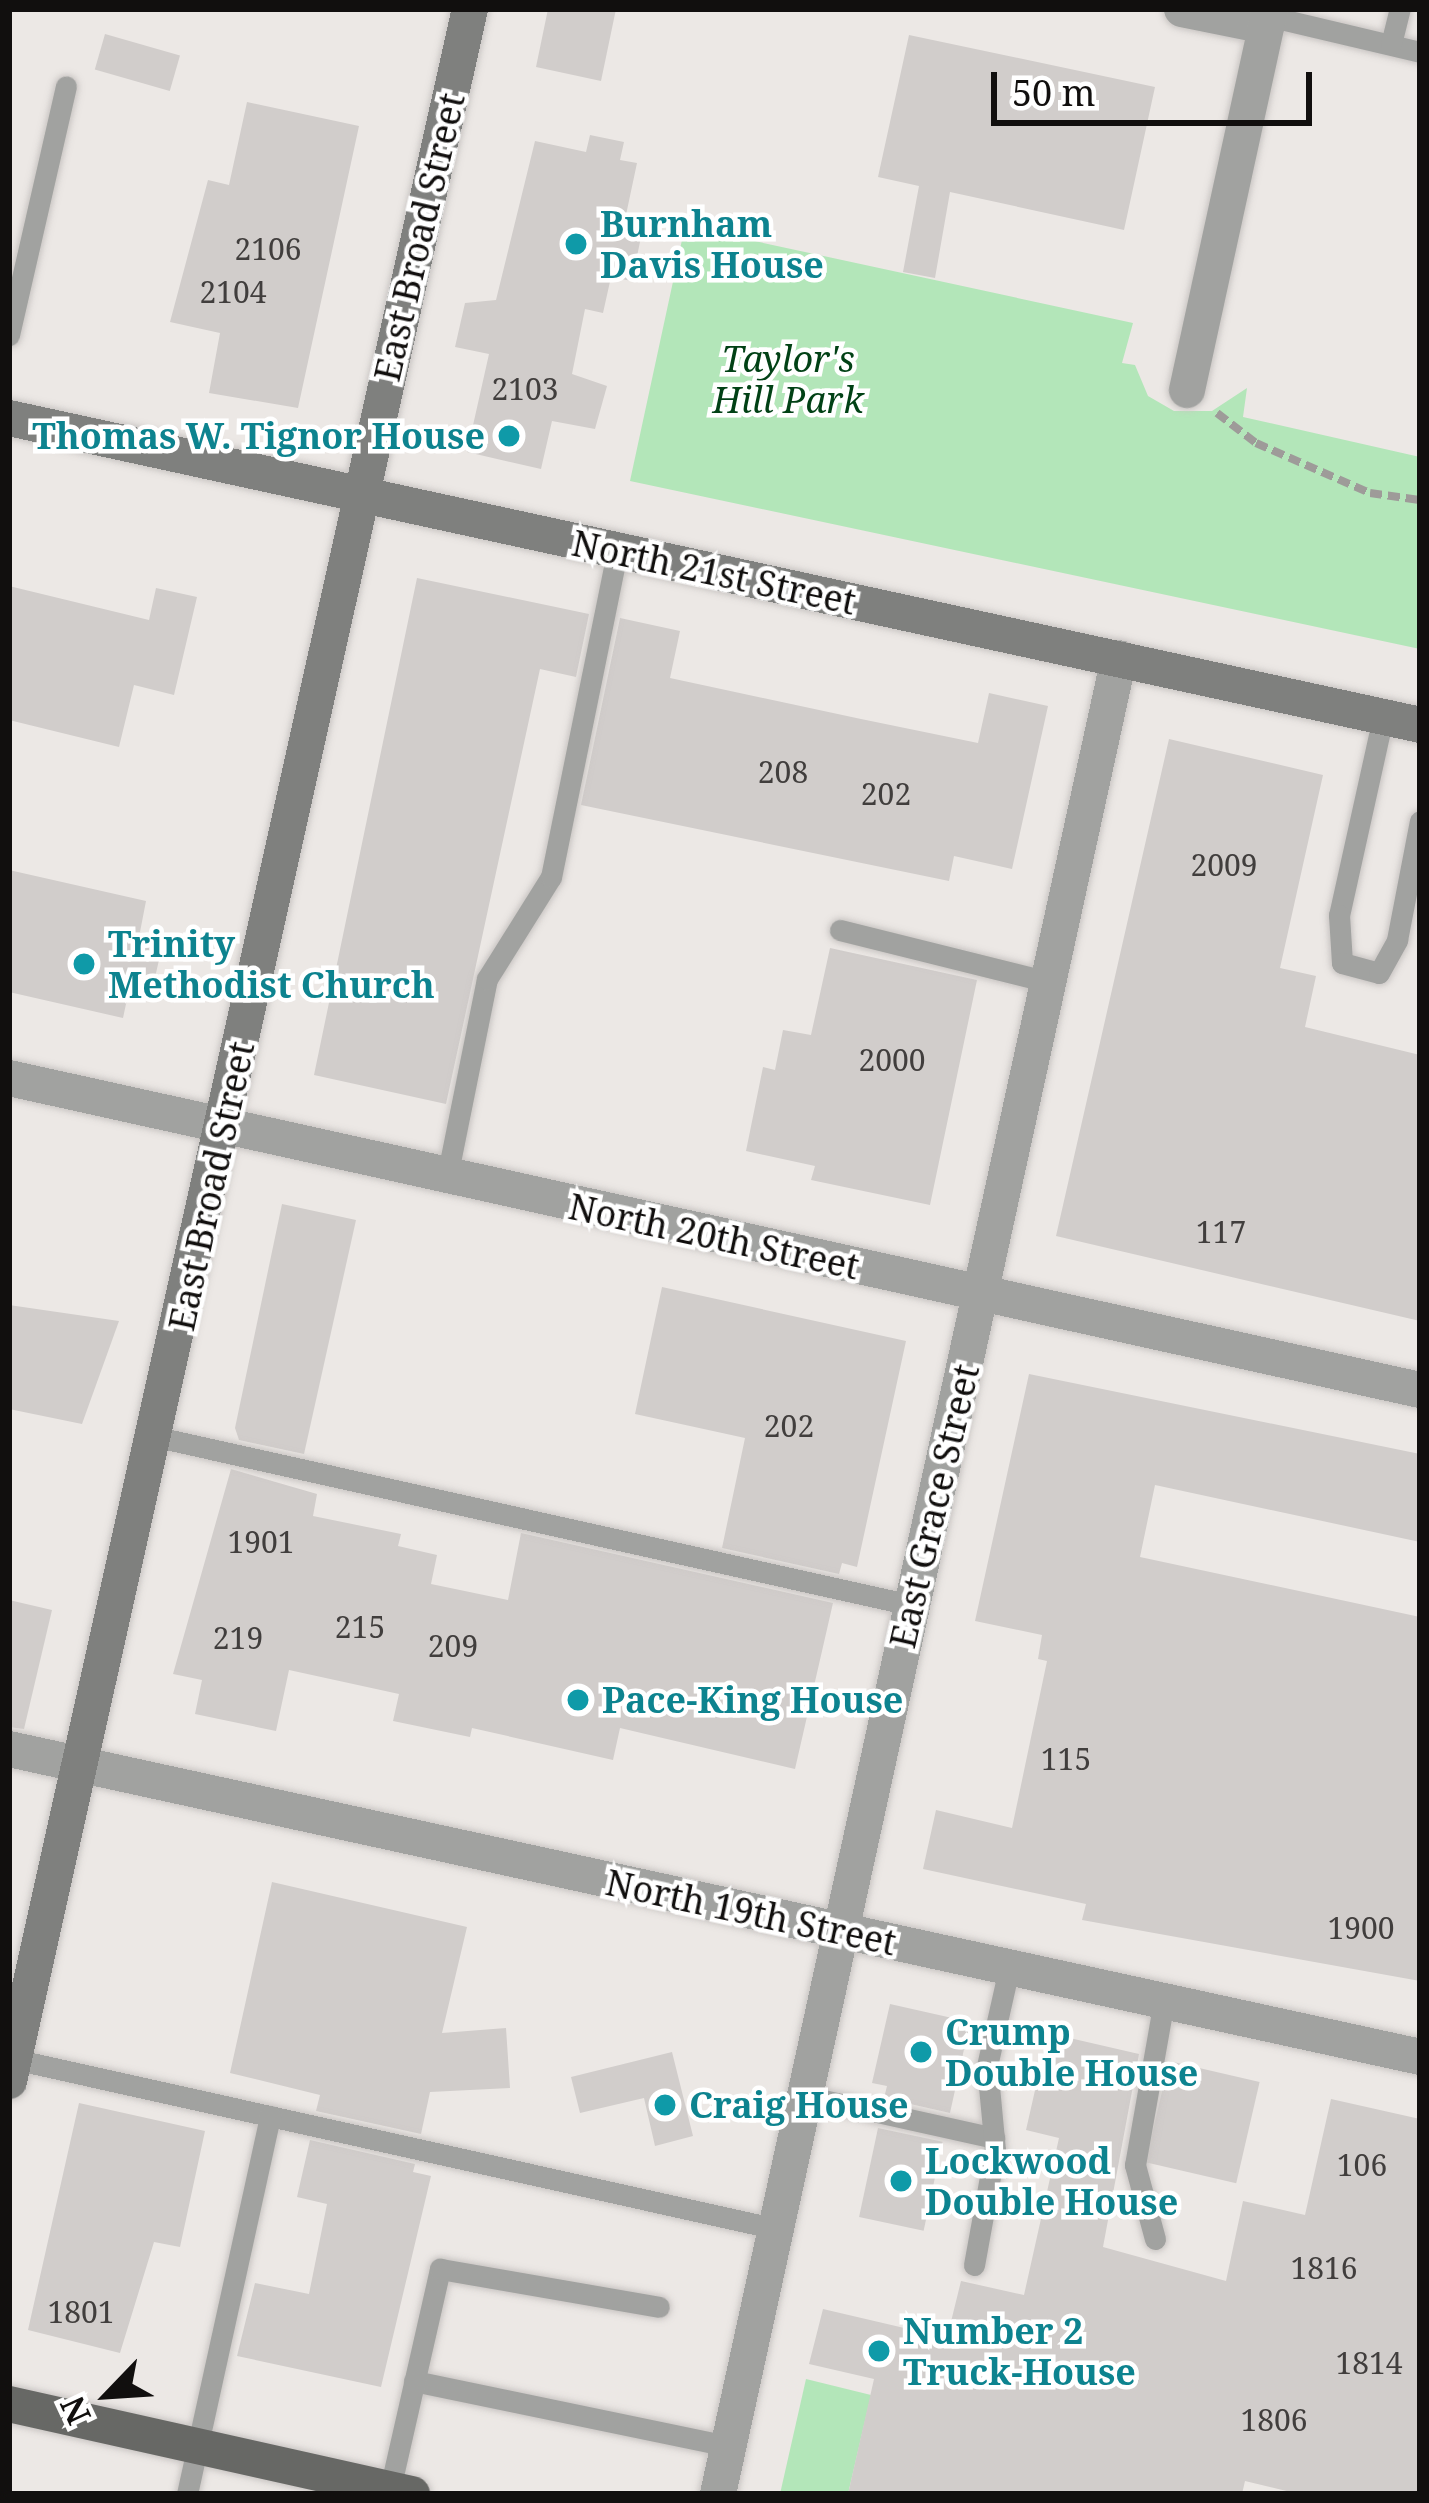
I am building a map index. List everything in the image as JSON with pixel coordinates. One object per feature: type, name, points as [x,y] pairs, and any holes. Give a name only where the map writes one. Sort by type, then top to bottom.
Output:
[{"type":"main road","name":"East Broad Street","points":[[10,2066],[157,1437],[470,9]]},
{"type":"main road","name":"North 21st Street","points":[[9,418],[1420,724]]},
{"type":"main road","points":[[9,2404],[401,2492]]},
{"type":"street","points":[[1182,9],[1268,17],[1187,390]]},
{"type":"street","name":"East Grace Street","points":[[718,2494],[1119,658]]},
{"type":"street","name":"North 20th Street","points":[[9,1078],[1420,1390]]},
{"type":"street","name":"North 19th Street","points":[[9,1749],[1420,2057]]},
{"type":"lane","points":[[1391,44],[1400,9]]},
{"type":"lane","points":[[1268,17],[1420,52]]},
{"type":"lane","points":[[9,335],[66,86]]},
{"type":"lane","points":[[447,1177],[487,979],[551,877],[617,552]]},
{"type":"lane","points":[[1383,716],[1339,915],[1342,963],[1379,973],[1396,940],[1420,821]]},
{"type":"lane","points":[[840,930],[1048,982]]},
{"type":"lane","points":[[157,1437],[911,1605]]},
{"type":"lane","points":[[974,2265],[994,2138],[987,2066],[1010,1968]]},
{"type":"lane","points":[[1155,2239],[1135,2165],[1164,2002]]},
{"type":"lane","points":[[10,2066],[270,2116],[778,2229]]},
{"type":"lane","points":[[805,2096],[994,2138]]},
{"type":"lane","points":[[187,2494],[270,2116]]},
{"type":"lane","points":[[401,2492],[414,2381],[435,2279],[449,2265],[659,2307]]},
{"type":"lane","points":[[414,2381],[728,2446]]},
{"type":"path","points":[[1187,390],[1256,443],[1370,493],[1420,500]]},
{"type":"green space","name":"Taylor's Hill Park","points":[[685,226],[1133,323],[1122,363],[1135,365],[1148,396],[1174,411],[1212,411],[1247,388],[1243,417],[1420,457],[1420,649],[630,481]]},
{"type":"green space","points":[[806,2379],[871,2395],[848,2494],[780,2494]]},
{"type":"building","points":[[548,9],[616,9],[601,81],[536,67]]},
{"type":"building","points":[[105,34],[180,55],[170,91],[95,70]]},
{"type":"building","points":[[909,35],[1155,87],[1124,230],[950,192],[935,278],[903,272],[919,186],[878,177]]},
{"type":"building","points":[[247,102],[359,126],[298,408],[209,393],[220,333],[170,322],[208,180],[229,185]]},
{"type":"building","points":[[590,135],[624,142],[620,160],[637,163],[623,229],[642,232],[632,281],[611,277],[603,313],[585,309],[572,374],[607,386],[595,429],[552,421],[541,469],[467,452],[489,354],[455,347],[465,303],[496,300],[535,141],[586,152]]},
{"type":"building","points":[[417,578],[589,614],[576,677],[540,669],[446,1104],[314,1075]]},
{"type":"building","points":[[9,586],[149,620],[156,588],[197,597],[174,695],[134,685],[119,747],[9,720]]},
{"type":"building","points":[[620,618],[680,631],[670,678],[861,719],[978,743],[989,693],[1048,706],[1012,869],[954,856],[949,881],[581,805]]},
{"type":"building","points":[[1169,739],[1323,775],[1280,968],[1316,976],[1305,1027],[1420,1055],[1420,1321],[1056,1236]]},
{"type":"building","name":"Trinity Methodist Church","points":[[9,870],[146,901],[140,932],[164,938],[151,995],[129,990],[123,1018],[9,992]]},
{"type":"building","points":[[830,948],[977,980],[930,1205],[811,1180],[815,1166],[746,1151],[763,1067],[775,1070],[783,1030],[811,1035]]},
{"type":"building","points":[[282,1204],[356,1220],[304,1454],[239,1440],[235,1428]]},
{"type":"building","points":[[662,1287],[906,1341],[857,1567],[842,1563],[839,1574],[722,1548],[745,1438],[635,1414]]},
{"type":"building","points":[[9,1305],[119,1321],[82,1424],[9,1409]]},
{"type":"building","points":[[1029,1374],[1420,1454],[1420,1542],[1155,1485],[1140,1557],[1420,1617],[1420,1981],[1082,1920],[1086,1904],[923,1869],[936,1810],[1012,1828],[1047,1661],[1038,1659],[1042,1635],[975,1621]]},
{"type":"building","points":[[231,1469],[317,1494],[313,1516],[401,1534],[398,1546],[437,1555],[431,1584],[508,1600],[521,1533],[833,1603],[795,1769],[620,1728],[613,1760],[472,1728],[470,1737],[393,1721],[399,1694],[289,1670],[276,1731],[195,1714],[202,1680],[173,1674]]},
{"type":"building","points":[[9,1600],[52,1610],[24,1729],[9,1727]]},
{"type":"building","points":[[272,1882],[467,1927],[442,2033],[506,2028],[510,2088],[430,2092],[421,2134],[316,2111],[320,2095],[230,2073]]},
{"type":"building","name":"Crump Double House","points":[[890,2004],[970,2022],[950,2113],[884,2098],[887,2086],[872,2083]]},
{"type":"building","points":[[1048,2033],[1139,2054],[1103,2247],[1226,2281],[1243,2201],[1305,2215],[1331,2099],[1420,2119],[1420,2494],[1299,2494],[1245,2481],[1242,2494],[848,2494],[874,2379],[809,2364],[823,2309],[947,2338],[961,2281],[1024,2295],[1059,2138],[1026,2130]]},
{"type":"building","name":"Craig House","points":[[672,2052],[693,2136],[655,2146],[644,2098],[580,2113],[571,2077]]},
{"type":"building","points":[[1169,2061],[1260,2082],[1236,2183],[1146,2162]]},
{"type":"building","points":[[79,2103],[205,2131],[180,2247],[154,2242],[120,2353],[28,2330]]},
{"type":"building","name":"Lockwood Double House","points":[[878,2128],[943,2142],[924,2231],[859,2217]]},
{"type":"building","points":[[310,2140],[415,2164],[413,2172],[431,2176],[381,2387],[237,2356],[255,2283],[309,2294],[327,2204],[297,2197]]},
{"type":"place","name":"Burnham Davis House","points":[[576,244]]},
{"type":"place","name":"Thomas W. Tignor House","points":[[509,436]]},
{"type":"place","name":"Trinity Methodist Church","points":[[84,964]]},
{"type":"place","name":"Pace-King House","points":[[578,1700]]},
{"type":"place","name":"Crump Double House","points":[[921,2052]]},
{"type":"place","name":"Craig House","points":[[665,2105]]},
{"type":"place","name":"Lockwood Double House","points":[[901,2181]]},
{"type":"place","name":"Number 2 Truck-House","points":[[879,2351]]}]
